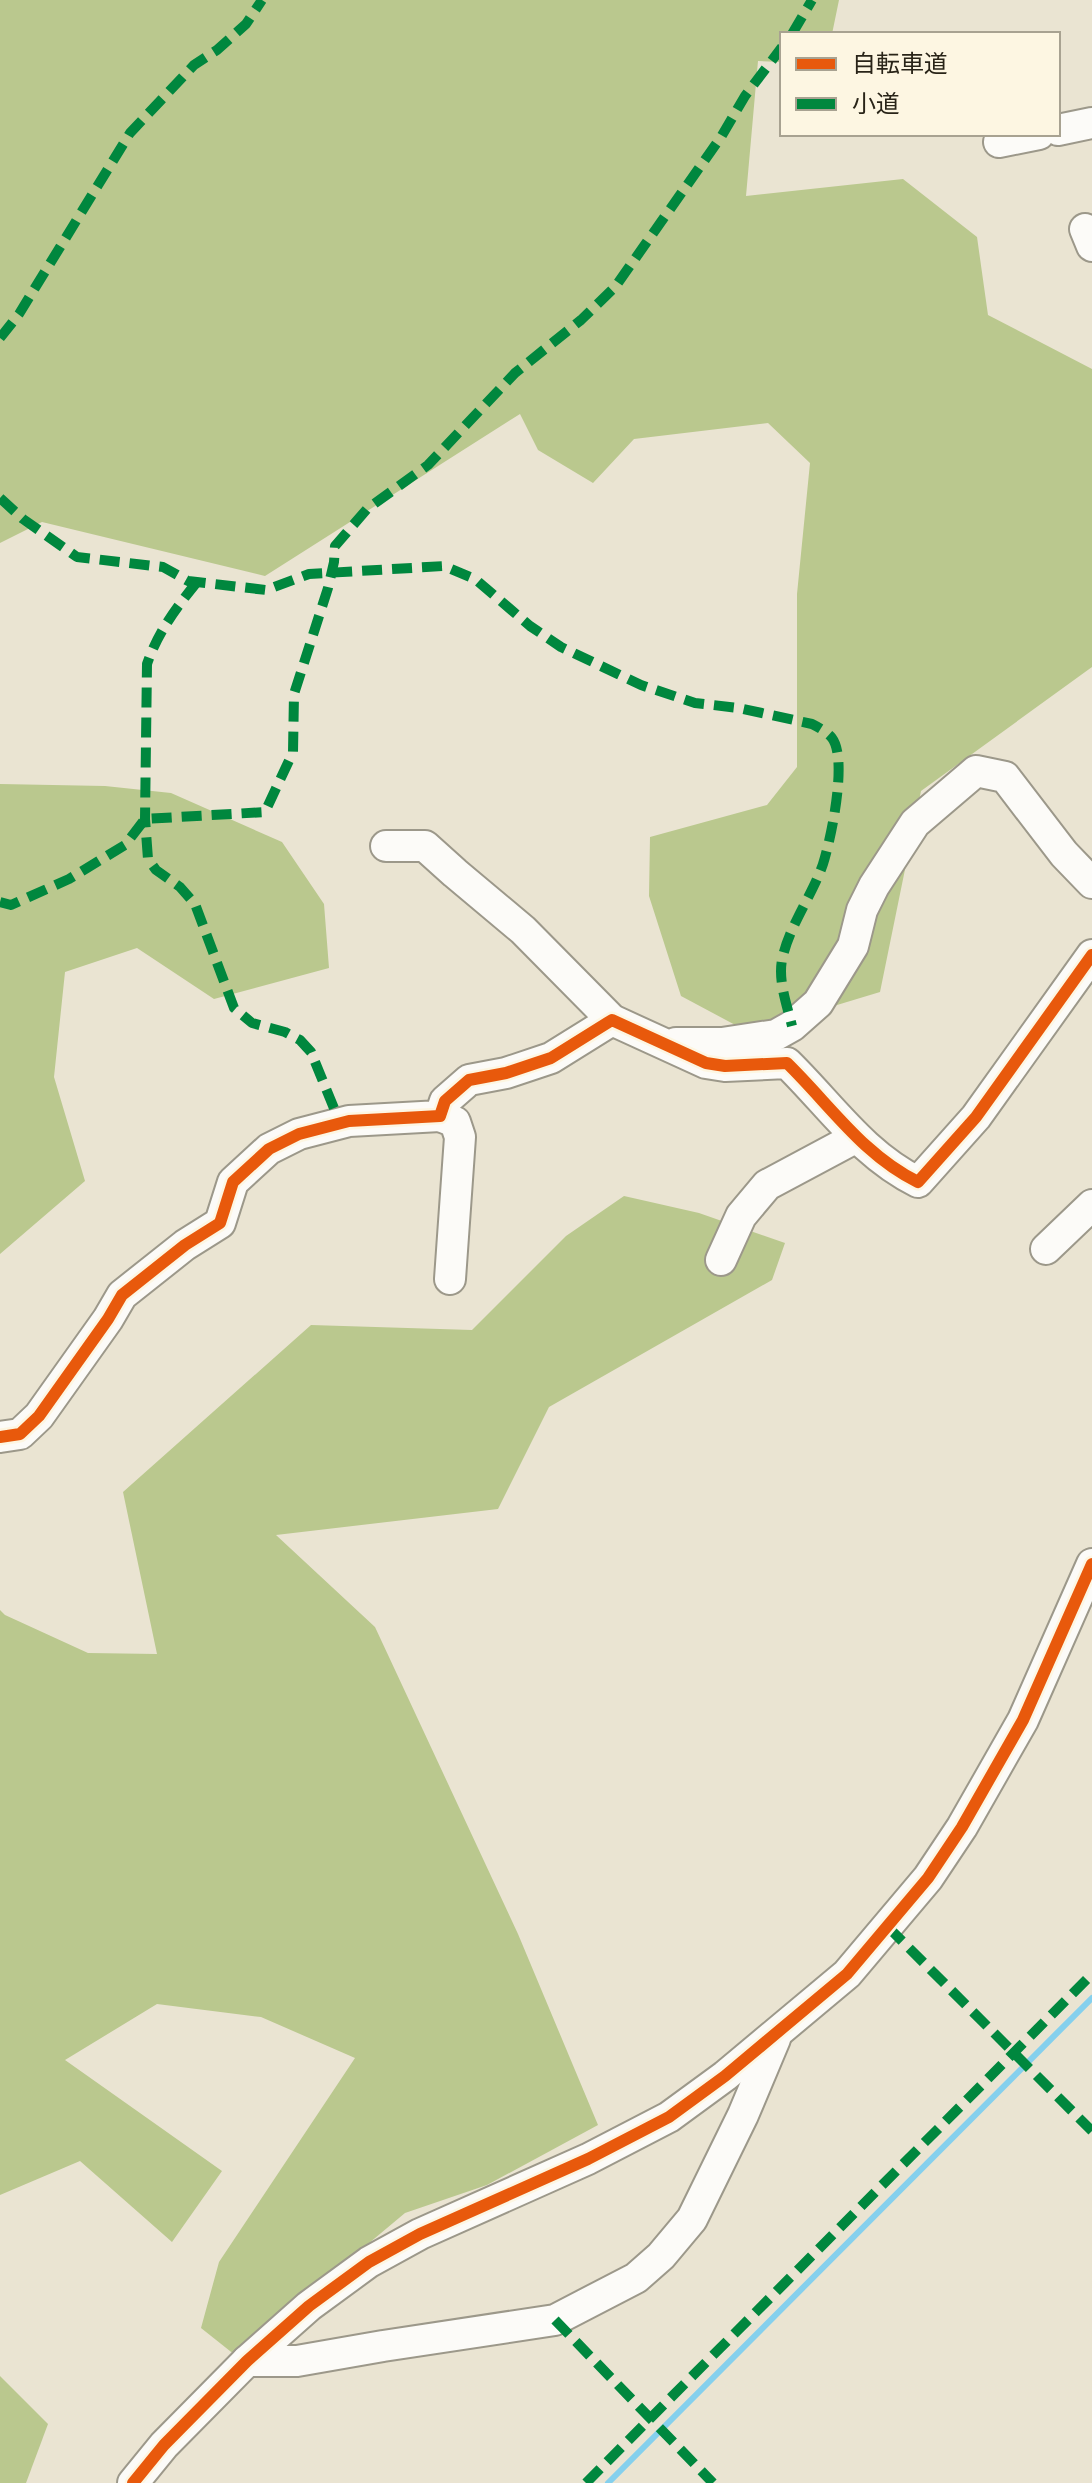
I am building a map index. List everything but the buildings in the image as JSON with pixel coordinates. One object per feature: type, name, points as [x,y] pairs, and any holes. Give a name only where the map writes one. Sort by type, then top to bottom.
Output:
[{"type":"street","points":[[1060,130],[1092,123]]},
{"type":"street","points":[[999,142],[1029,136]]},
{"type":"street","points":[[662,1042],[722,1043],[776,1035],[792,1026],[818,1003],[853,946],[862,910],[915,823],[976,771],[1005,777],[1064,854],[1092,883]]},
{"type":"street","points":[[386,846],[425,846],[523,930],[612,1020],[706,1063],[725,1066],[787,1063],[855,1138],[900,1173],[918,1182],[976,1117],[1092,955]]},
{"type":"street","points":[[440,1116],[445,1101],[469,1080],[506,1073],[551,1058],[612,1020]]},
{"type":"street","points":[[0,1437],[20,1434],[39,1416],[122,1295],[185,1245],[220,1223],[233,1182],[269,1149],[299,1134],[349,1121],[440,1116],[455,1122],[460,1137],[450,1279]]},
{"type":"street","points":[[721,1260],[741,1216],[767,1185],[855,1138]]},
{"type":"street","points":[[1046,1249],[1092,1205]]},
{"type":"street","points":[[133,2483],[164,2445],[247,2361],[309,2306],[369,2262],[420,2234],[588,2159],[669,2117],[778,2033],[847,1974],[928,1878],[962,1827],[1023,1720],[1092,1564]]},
{"type":"street","points":[[247,2361],[297,2361],[555,2320],[636,2278],[661,2256],[692,2219],[743,2115],[778,2033]]},
{"type":"green space","points":[[0,0],[839,0],[832,32],[780,32],[780,62],[758,61],[746,196],[903,179],[977,237],[988,315],[1092,369],[1092,667],[921,791],[880,992],[804,1015],[739,1027],[681,996],[649,896],[650,837],[767,805],[797,767],[797,594],[810,463],[768,423],[634,439],[593,483],[538,450],[520,414],[265,576],[42,522],[0,543]]},
{"type":"green space","points":[[0,784],[105,786],[171,793],[282,842],[324,904],[329,968],[214,999],[137,948],[65,972],[54,1077],[85,1181],[0,1254]]},
{"type":"green space","points":[[624,1196],[699,1213],[785,1243],[772,1280],[549,1407],[498,1509],[276,1535],[375,1627],[518,1934],[598,2125],[487,2185],[405,2213],[235,2355],[201,2328],[219,2262],[355,2058],[261,2017],[157,2004],[65,2060],[222,2171],[172,2242],[80,2161],[0,2195],[0,1610],[88,1653],[157,1654],[123,1492],[311,1325],[472,1330],[566,1236]]},
{"type":"green space","points":[[0,2376],[48,2424],[26,2483],[0,2483]]},
{"type":"waterway","points":[[608,2483],[1092,1998]]},
{"type":"marked path","points":[[0,338],[19,314],[130,133],[194,65],[217,50],[246,24],[262,0]]},
{"type":"marked path","points":[[793,32],[812,0]]},
{"type":"marked path","points":[[0,902],[11,905],[69,879],[125,845],[145,819],[265,812],[293,752],[294,694],[328,588],[335,546],[367,509],[428,465],[515,373],[581,320],[615,287],[780,50]]},
{"type":"marked path","points":[[0,498],[23,519],[77,557],[163,567],[188,581],[266,590],[309,574],[444,566],[475,579],[530,626],[561,647],[641,685],[695,703],[739,708],[812,724],[822,730],[832,738],[837,748],[838,781],[823,864],[790,935],[782,960],[782,985],[792,1026]]},
{"type":"marked path","points":[[197,582],[168,621],[147,664],[145,819],[148,859],[156,870],[180,887],[195,904],[234,1008],[252,1023],[285,1032],[300,1040],[311,1052],[340,1123]]},
{"type":"marked path","points":[[888,1927],[1092,2131]]},
{"type":"marked path","points":[[586,2483],[1092,1974]]},
{"type":"marked path","points":[[555,2320],[713,2483]]},
{"type":"cycle path","points":[[0,1437],[20,1434],[39,1416],[122,1295],[185,1245],[220,1223],[233,1182],[269,1149],[299,1134],[349,1121],[440,1116],[445,1101],[469,1080],[506,1073],[551,1058],[612,1020],[706,1063],[725,1066],[787,1063],[864,1144],[898,1171],[918,1182],[976,1117],[1092,955]]},
{"type":"cycle path","points":[[133,2483],[164,2445],[247,2361],[309,2306],[369,2262],[420,2234],[588,2159],[669,2117],[725,2076],[847,1974],[928,1878],[962,1827],[1023,1720],[1092,1564]]}]
